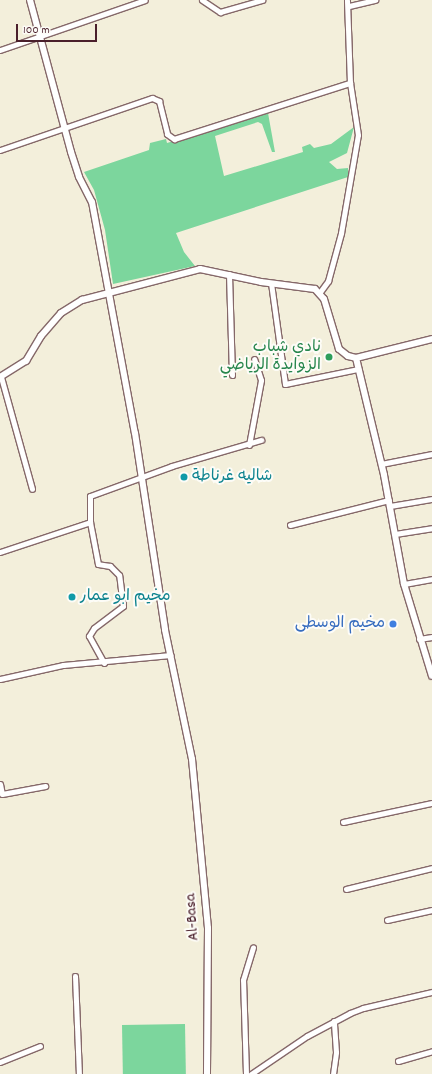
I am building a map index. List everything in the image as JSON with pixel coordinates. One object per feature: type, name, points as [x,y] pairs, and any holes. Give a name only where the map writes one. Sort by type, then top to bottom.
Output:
[{"type":"street","name":"Al-Basa","points":[[30,0],[39,38],[79,177],[92,202],[107,292],[128,392],[171,655],[192,759],[208,928],[207,1074]]},
{"type":"street","points":[[0,50],[39,38],[145,0]]},
{"type":"street","points":[[202,0],[220,12],[262,0]]},
{"type":"street","points":[[320,292],[328,281],[341,233],[358,135],[350,83],[349,6],[347,0]]},
{"type":"street","points":[[349,6],[375,0]]},
{"type":"street","points":[[0,150],[152,98],[159,102],[167,134],[174,139],[350,83]]},
{"type":"street","points":[[32,489],[0,377],[26,361],[41,336],[61,314],[82,300],[107,292],[200,269],[271,283],[311,287],[320,292],[339,348],[345,355],[356,358],[432,338]]},
{"type":"street","points":[[229,274],[232,375]]},
{"type":"street","points":[[271,283],[285,384],[358,369]]},
{"type":"street","points":[[356,358],[389,500],[404,584],[419,639],[432,676]]},
{"type":"street","points":[[249,445],[260,380],[254,359]]},
{"type":"street","points":[[104,663],[89,636],[94,628],[123,606],[119,575],[110,566],[98,564],[90,522],[90,496],[141,478],[261,440]]},
{"type":"street","points":[[381,464],[432,454]]},
{"type":"street","points":[[390,506],[432,499]]},
{"type":"street","points":[[290,526],[389,500]]},
{"type":"street","points":[[0,552],[90,522]]},
{"type":"street","points":[[395,534],[432,528]]},
{"type":"street","points":[[404,584],[432,579]]},
{"type":"street","points":[[419,639],[432,637]]},
{"type":"street","points":[[0,679],[63,665],[104,663],[171,655]]},
{"type":"street","points":[[0,784],[2,794],[45,786]]},
{"type":"street","points":[[343,822],[432,803]]},
{"type":"street","points":[[346,889],[432,868]]},
{"type":"street","points":[[387,920],[432,910]]},
{"type":"street","points":[[246,1074],[244,980],[253,947]]},
{"type":"street","points":[[75,976],[79,1074]]},
{"type":"street","points":[[251,1074],[286,1049],[334,1021],[362,1008],[432,992]]},
{"type":"street","points":[[332,1074],[336,1052],[334,1021]]},
{"type":"street","points":[[0,1062],[40,1046]]},
{"type":"street","points":[[398,1061],[432,1051]]},
{"type":"green space","points":[[268,113],[275,152],[272,152],[262,124],[258,122],[215,136],[224,176],[303,152],[302,147],[310,144],[314,148],[331,144],[354,127],[347,153],[329,162],[337,169],[348,168],[348,177],[176,233],[184,252],[195,266],[113,284],[105,230],[94,190],[84,172],[149,150],[150,143],[166,139],[167,143]]},
{"type":"green space","points":[[185,1024],[186,1074],[123,1074],[122,1025]]},
{"type":"place","name":"نادي شباب الزوايدة الرياضي","points":[[329,357]]},
{"type":"place","name":"شاليه غرناطة","points":[[184,477]]},
{"type":"place","name":"مخيم ابو عمار","points":[[72,597]]},
{"type":"place","name":"مخيم الوسطى","points":[[393,624]]}]
